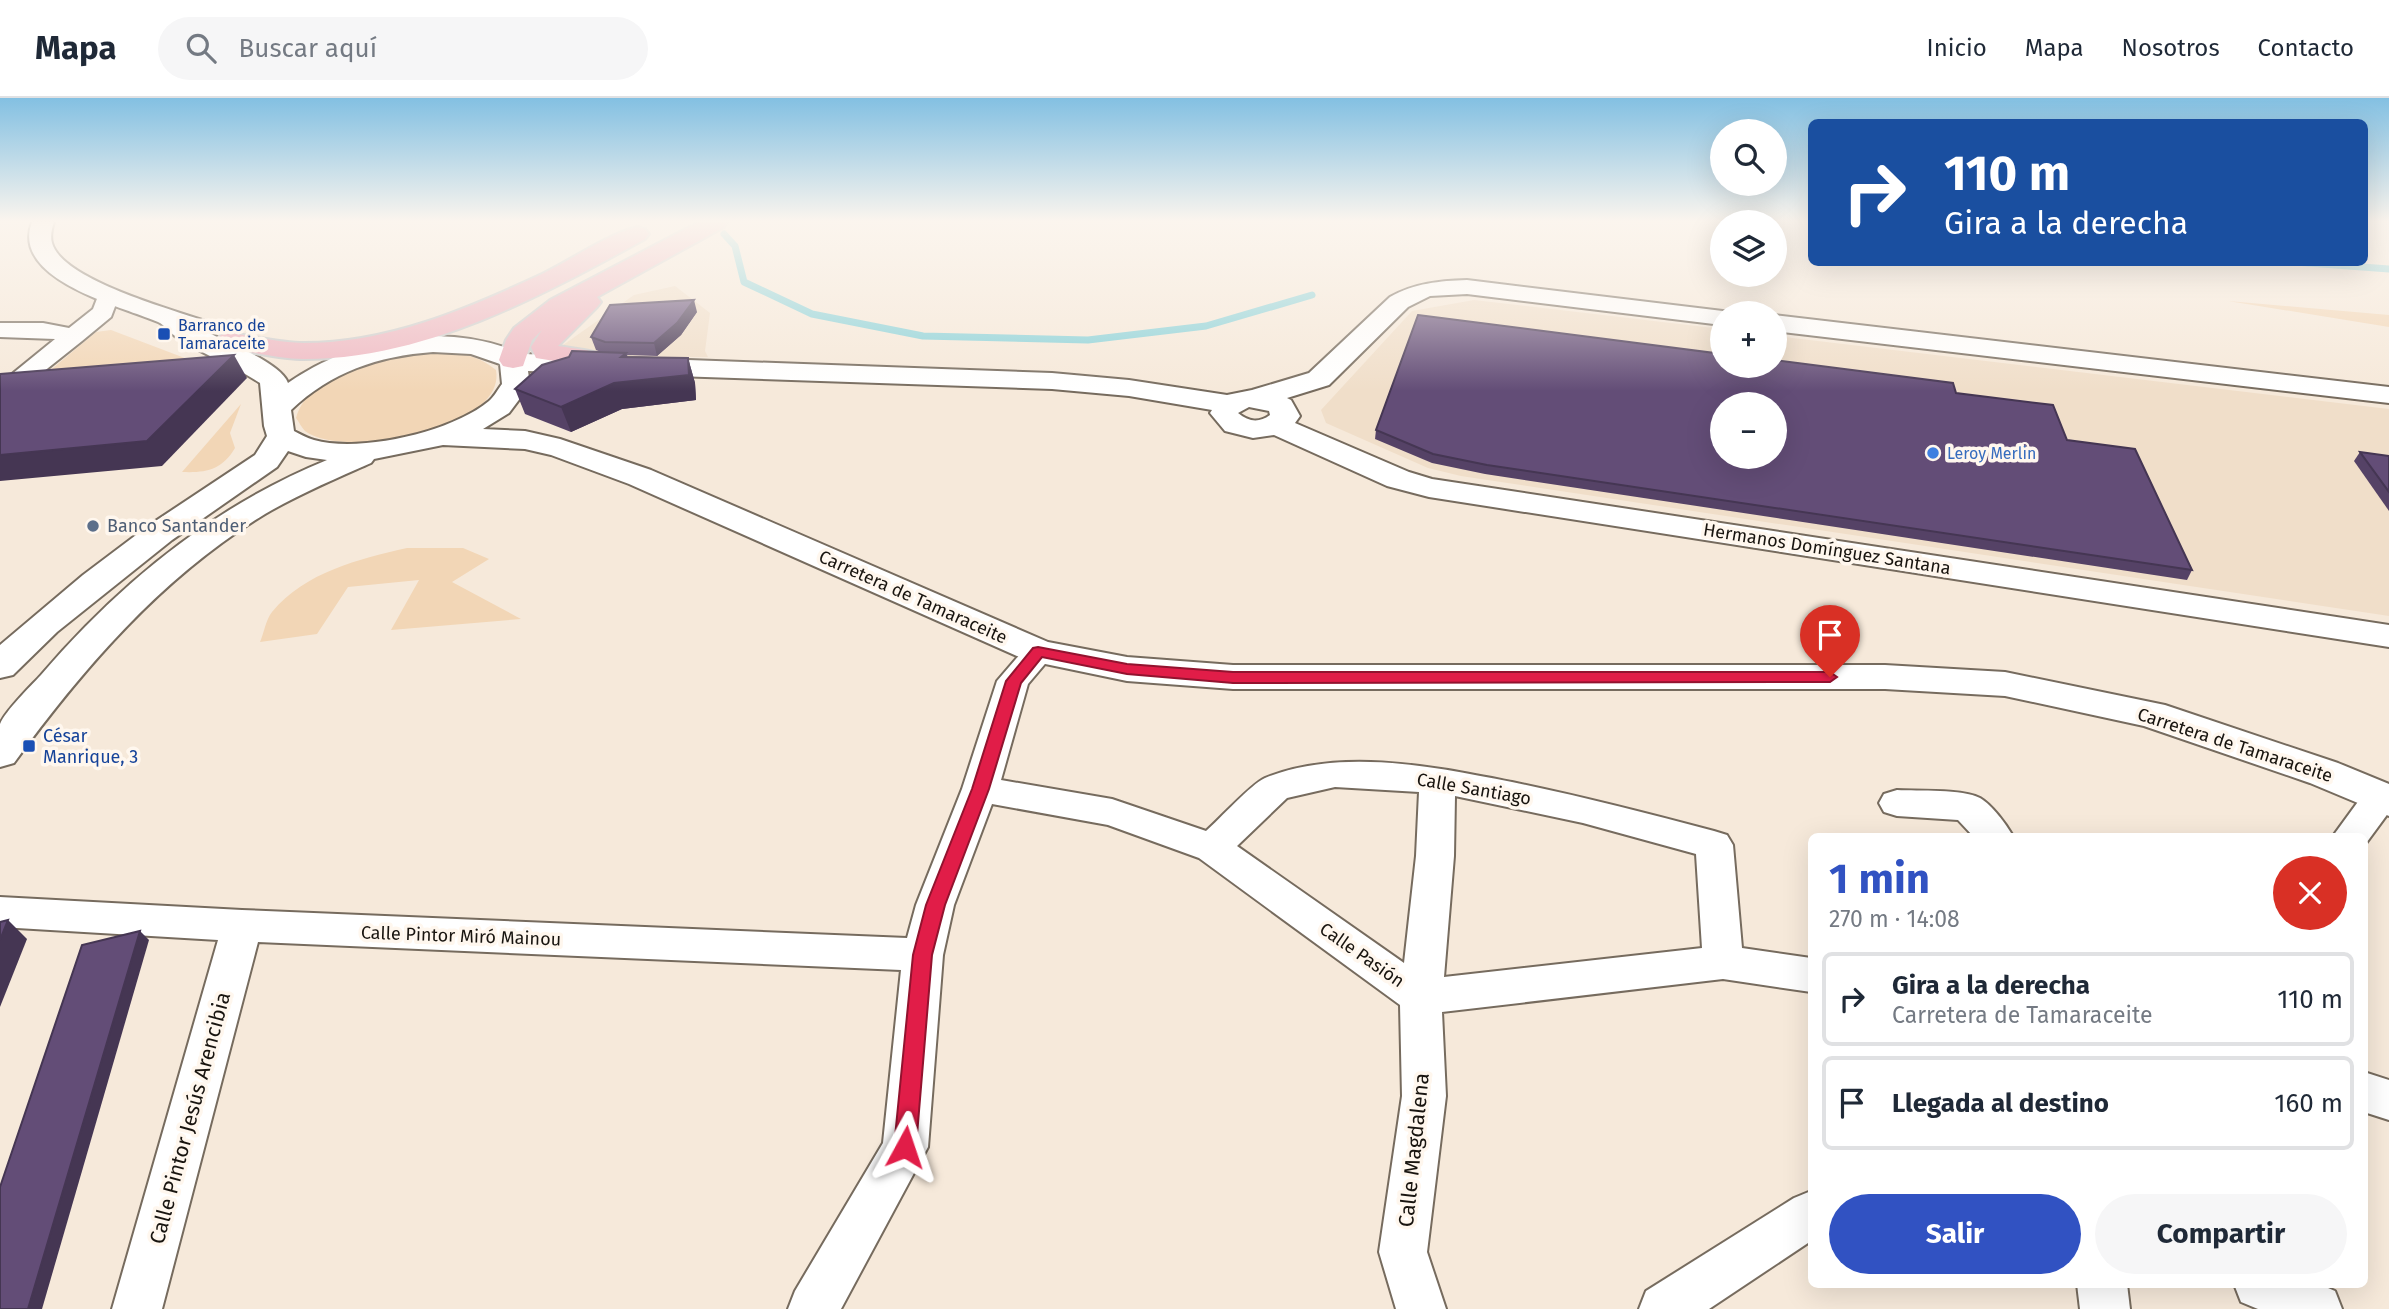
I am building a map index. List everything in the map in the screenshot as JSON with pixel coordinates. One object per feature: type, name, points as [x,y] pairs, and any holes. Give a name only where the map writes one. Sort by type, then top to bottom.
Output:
[{"type":"highway","points":[[230,341],[282,350],[306,351],[360,345],[451,321],[520,295],[550,279]]},
{"type":"highway","points":[[514,361],[516,342],[524,332],[595,279]]},
{"type":"highway","points":[[458,344],[504,325],[595,279]]},
{"type":"highway","points":[[595,279],[590,300],[549,338],[544,347],[546,352],[578,357],[602,367]]},
{"type":"main road","points":[[81,279],[108,296],[276,360],[293,365],[348,362]]},
{"type":"main road","points":[[3,660],[95,582],[160,533],[266,461],[280,422],[303,384],[348,362],[393,349],[458,344],[495,352],[514,361],[602,367],[757,369],[1073,383],[1243,401],[1319,379],[1399,302],[1429,289],[1467,287],[1710,316]]},
{"type":"main road","points":[[173,321],[183,330],[273,379],[280,422],[299,445],[324,451],[376,451],[444,436],[489,413],[513,393],[519,384],[519,372],[514,361]]},
{"type":"main road","points":[[1787,325],[2389,395]]},
{"type":"main road","points":[[513,393],[544,380],[602,367]]},
{"type":"main road","name":"Hermanos Domínguez Santana","points":[[1243,401],[1225,408],[1225,418],[1238,426],[1258,429],[1276,425],[1398,480],[1429,488],[2389,636]]},
{"type":"main road","name":"Carretera de Tamaraceite","points":[[444,436],[525,440],[560,448],[640,477],[1038,652],[1127,669],[1233,677],[1885,677],[2005,684],[2151,714],[2323,773],[2385,799]]},
{"type":"main road","points":[[0,753],[78,653],[150,582],[278,493],[376,451]]},
{"type":"street","points":[[0,388],[20,379],[103,312],[108,296]]},
{"type":"street","points":[[0,330],[43,330],[74,336]]},
{"type":"street","points":[[813,1309],[905,1147],[923,955],[935,905],[980,789],[1013,681],[1038,652]]},
{"type":"street","name":"Calle Santiago","points":[[1212,848],[1275,788],[1335,774],[1437,780],[1583,810],[1714,845],[1723,962]]},
{"type":"street","name":"Calle Magdalena","points":[[1421,1309],[1403,1252],[1424,1096],[1421,998],[1435,856],[1437,780]]},
{"type":"street","name":"Calle Pasión","points":[[980,789],[1112,812],[1212,848],[1421,998],[1723,962],[1808,975]]},
{"type":"street","points":[[2354,833],[2385,799]]},
{"type":"street","points":[[1897,803],[1968,808],[1991,833]]},
{"type":"street","name":"Calle Pintor Miró Mainou","points":[[0,912],[242,926],[923,955]]},
{"type":"street","name":"Calle Pintor Jesús Arencibia","points":[[138,1309],[242,926]]},
{"type":"street","points":[[2368,1093],[2389,1100]]},
{"type":"street","points":[[1664,1309],[1808,1216]]},
{"type":"street","points":[[2102,1288],[2105,1309]]},
{"type":"street","points":[[2268,1288],[2317,1309]]},
{"type":"shaded area","points":[[675,286],[710,313],[705,351],[708,357],[607,357],[556,350],[634,295]]},
{"type":"shaded area","points":[[1474,300],[1710,328],[1710,378],[1787,378],[1787,337],[2389,409],[2389,616],[1461,476],[1428,468],[1326,423],[1321,410],[1412,311]]},
{"type":"shaded area","points":[[2228,301],[2389,315],[2389,327]]},
{"type":"shaded area","points":[[111,330],[211,368],[47,373],[96,332]]},
{"type":"shaded area","points":[[435,352],[474,358],[496,370],[493,391],[476,409],[451,423],[419,434],[353,442],[325,439],[305,431],[296,418],[305,400],[318,386],[335,376],[375,361]]},
{"type":"shaded area","points":[[241,404],[230,433],[235,448],[225,461],[213,469],[182,472]]},
{"type":"shaded area","points":[[407,548],[463,548],[489,559],[452,582],[521,619],[391,630],[419,580],[348,587],[317,634],[260,642],[272,612],[300,587],[334,569]]},
{"type":"building","points":[[694,300],[677,323],[654,343],[605,342],[591,337],[610,305]]},
{"type":"building","name":"Leroy Merlin","points":[[1418,315],[1710,352],[1710,378],[1787,378],[1787,362],[1953,383],[1956,393],[2053,405],[2067,440],[2135,449],[2192,570],[1487,465],[1433,454],[1376,430]]},
{"type":"building","points":[[572,351],[626,353],[621,357],[688,358],[689,375],[614,383],[561,407],[515,389],[542,365],[569,357]]},
{"type":"building","points":[[234,355],[147,441],[0,455],[0,374]]},
{"type":"building","points":[[2360,452],[2389,456],[2389,492]]},
{"type":"building","points":[[8,920],[0,940],[0,922]]},
{"type":"building","points":[[140,931],[28,1309],[0,1309],[0,1187],[82,945]]},
{"type":"waterway","points":[[743,279],[744,282],[812,314],[923,336],[1088,340],[1206,326],[1312,295]]},
{"type":"place","name":"Barranco de Tamaraceite","points":[[164,334]]},
{"type":"place","name":"Leroy Merlin","points":[[1933,453]]},
{"type":"place","name":"Banco Santander","points":[[93,526]]},
{"type":"place","name":"César Manrique, 3","points":[[29,746]]},
{"type":"route","points":[[905,1147],[923,955],[935,905],[980,789],[1013,681],[1038,652],[1127,669],[1233,677],[1830,677]]}]
